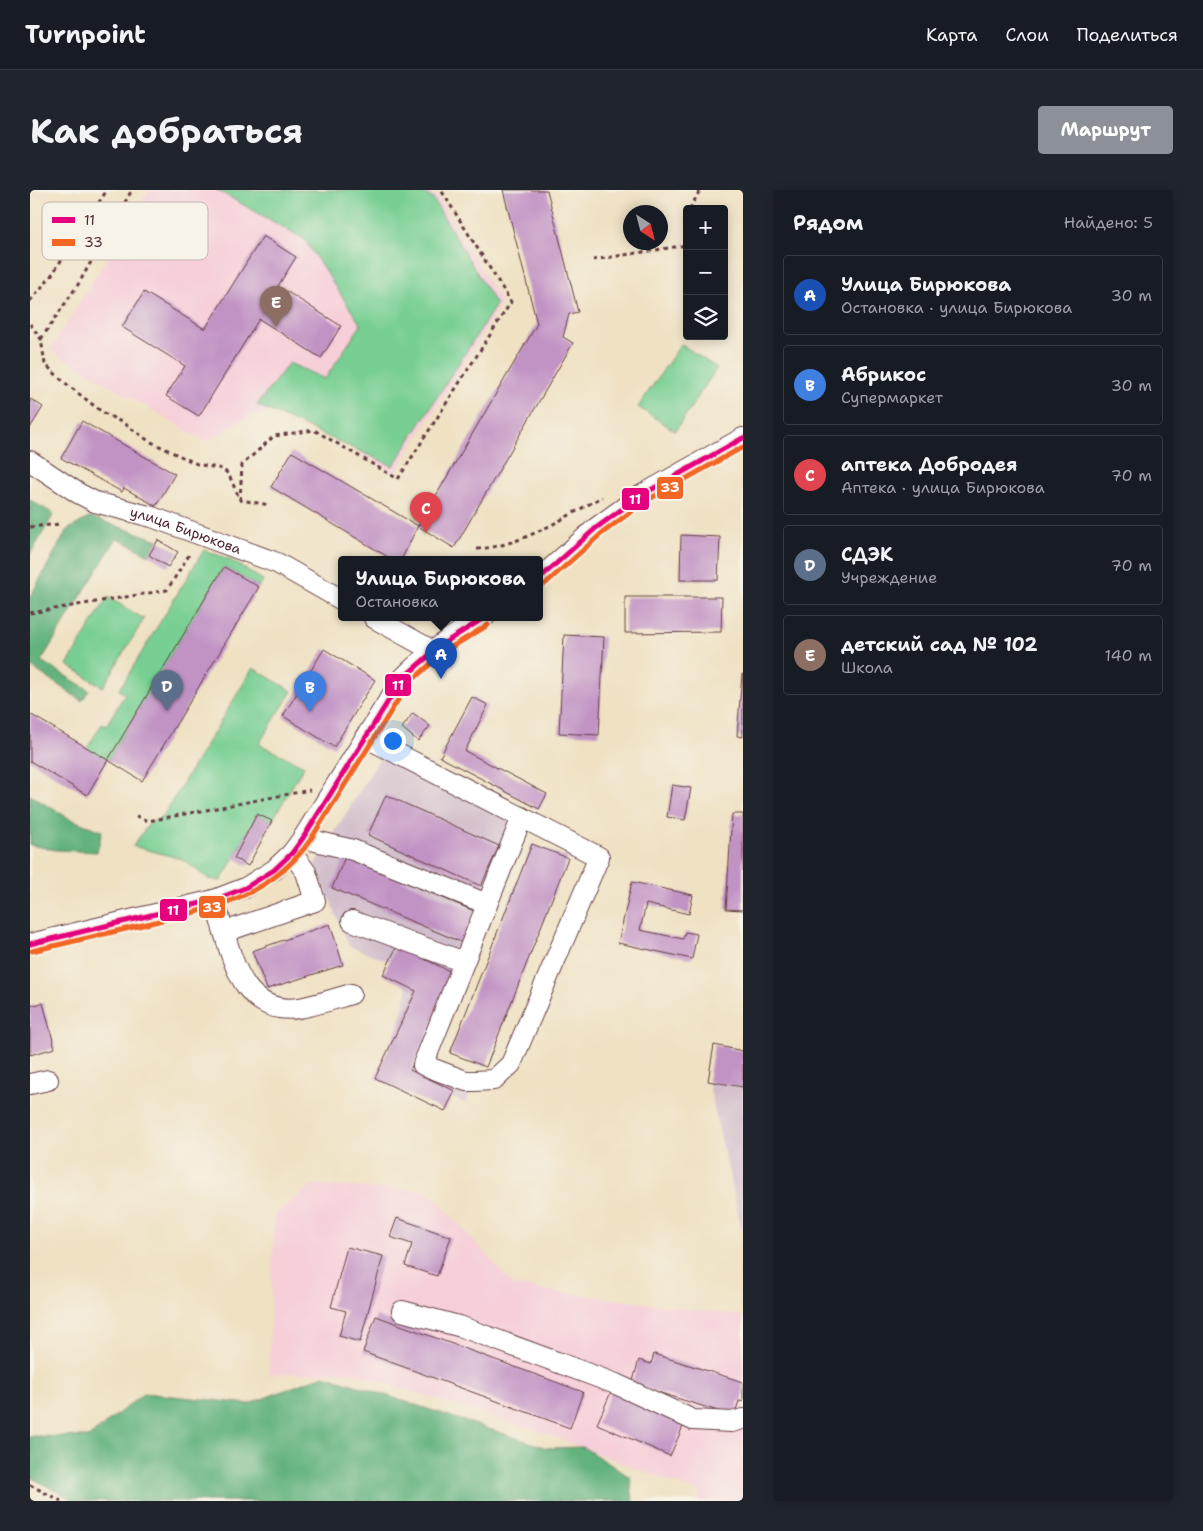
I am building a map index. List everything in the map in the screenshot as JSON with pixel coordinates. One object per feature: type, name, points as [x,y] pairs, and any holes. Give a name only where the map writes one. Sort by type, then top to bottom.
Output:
[{"type":"street","points":[[543,575],[596,528],[640,496],[743,438]]},
{"type":"street","name":"улица Бирюкова","points":[[30,461],[78,494],[95,502],[152,517],[269,560],[338,598]]},
{"type":"street","points":[[379,621],[433,651]]},
{"type":"street","points":[[30,944],[214,900],[245,888],[274,870],[297,846],[402,679],[456,633],[478,621]]},
{"type":"street","points":[[365,737],[522,817],[599,857],[511,1064],[494,1080],[466,1081],[423,1065],[522,817]]},
{"type":"street","points":[[297,846],[353,850],[487,904]]},
{"type":"street","points":[[224,932],[315,901],[297,846]]},
{"type":"street","points":[[214,900],[233,963],[241,981],[254,996],[275,1006],[298,1008],[351,994]]},
{"type":"street","points":[[352,921],[464,962]]},
{"type":"street","points":[[402,1311],[462,1327],[616,1384],[693,1420],[732,1422],[743,1419]]},
{"type":"path","points":[[99,202],[107,190]]},
{"type":"path","points":[[125,202],[132,190]]},
{"type":"path","points":[[240,500],[242,465],[274,436],[314,430],[398,480],[510,302],[441,190]]},
{"type":"path","points":[[692,205],[700,190]]},
{"type":"path","points":[[592,260],[683,246]]},
{"type":"path","points":[[30,301],[61,260]]},
{"type":"path","points":[[40,339],[79,283],[92,260]]},
{"type":"path","points":[[30,324],[40,339],[45,364],[64,382],[102,412],[126,424],[149,440],[197,464],[223,469],[229,475],[240,500]]},
{"type":"path","points":[[477,549],[498,548],[553,524],[611,492]]},
{"type":"path","points":[[240,500],[270,505]]},
{"type":"path","points":[[30,527],[61,524]]},
{"type":"path","points":[[30,613],[167,590],[195,545]]},
{"type":"path","points":[[136,816],[148,821],[335,785]]},
{"type":"path","points":[[30,1485],[61,1501]]},
{"type":"shaded area","points":[[149,190],[427,190],[438,197],[502,303],[395,473],[281,406],[241,420],[206,442],[50,350],[106,260],[208,260],[208,202],[142,202]]},
{"type":"shaded area","points":[[380,758],[517,819],[421,1066],[472,1085],[466,1103],[385,1072],[413,970],[349,946],[315,864]]},
{"type":"shaded area","points":[[714,1045],[743,1051],[743,1234],[708,1081]]},
{"type":"shaded area","points":[[312,1185],[429,1191],[514,1286],[743,1316],[743,1501],[698,1501],[700,1493],[547,1434],[350,1372],[269,1374],[274,1215]]},
{"type":"green space","points":[[217,190],[419,190],[433,199],[496,305],[393,466],[257,405],[289,363],[325,379],[361,325],[304,239]]},
{"type":"green space","points":[[681,344],[717,368],[675,431],[638,407]]},
{"type":"green space","points":[[30,500],[54,514],[30,555]]},
{"type":"green space","points":[[90,517],[158,540],[149,555],[117,538],[41,661],[89,690],[82,701],[30,666],[30,597],[67,530]]},
{"type":"green space","points":[[204,550],[229,559],[263,580],[259,587],[224,567],[108,760],[87,748],[102,724],[106,726],[125,694],[119,690]]},
{"type":"green space","points":[[108,597],[144,619],[103,687],[67,665]]},
{"type":"green space","points":[[253,668],[292,691],[259,744],[304,766],[272,821],[257,814],[221,881],[209,879],[182,859],[133,846],[149,824],[163,816]]},
{"type":"green space","points":[[30,795],[70,819],[102,831],[97,852],[56,850],[30,845]]},
{"type":"green space","points":[[324,1375],[547,1448],[583,1447],[630,1477],[633,1501],[76,1501],[30,1477],[30,1436],[89,1437],[144,1393],[249,1404]]},
{"type":"building","points":[[503,190],[547,190],[578,312],[569,314],[563,337],[573,343],[454,548],[418,526],[537,324]]},
{"type":"building","points":[[263,236],[296,257],[278,286],[341,326],[321,358],[259,319],[199,416],[166,396],[185,366],[122,327],[144,292],[205,329]]},
{"type":"building","points":[[31,399],[43,407],[30,428],[30,401]]},
{"type":"building","points":[[82,421],[175,474],[156,506],[124,488],[122,492],[61,458]]},
{"type":"building","points":[[292,452],[418,526],[403,556],[386,556],[271,487]]},
{"type":"building","points":[[681,535],[720,537],[718,580],[680,580]]},
{"type":"building","points":[[158,540],[178,552],[168,567],[149,555]]},
{"type":"building","points":[[224,567],[259,587],[142,781],[108,760]]},
{"type":"building","points":[[625,597],[722,597],[721,632],[625,633]]},
{"type":"building","points":[[564,635],[604,637],[599,735],[559,733]]},
{"type":"building","points":[[324,649],[375,680],[334,747],[283,716]]},
{"type":"building","points":[[743,674],[743,737],[737,736]]},
{"type":"building","points":[[472,697],[488,705],[465,751],[547,794],[539,809],[440,757]]},
{"type":"building","points":[[413,713],[430,726],[418,741],[402,728]]},
{"type":"building","points":[[30,714],[108,760],[87,795],[30,761]]},
{"type":"building","points":[[672,785],[691,788],[685,820],[667,817]]},
{"type":"building","points":[[386,795],[499,846],[481,886],[368,835]]},
{"type":"building","points":[[257,814],[272,821],[248,866],[234,858]]},
{"type":"building","points":[[732,814],[743,814],[743,910],[726,909]]},
{"type":"building","points":[[532,844],[568,858],[486,1067],[450,1053]]},
{"type":"building","points":[[345,857],[474,911],[461,942],[332,888]]},
{"type":"building","points":[[632,882],[693,895],[689,914],[646,904],[640,930],[683,939],[685,932],[697,934],[692,959],[618,943]]},
{"type":"building","points":[[330,924],[343,965],[267,989],[252,951]]},
{"type":"building","points":[[397,946],[456,974],[410,1070],[455,1091],[445,1111],[375,1078],[416,991],[383,975]]},
{"type":"building","points":[[43,1003],[55,1048],[30,1055],[30,1006]]},
{"type":"building","points":[[714,1045],[743,1051],[743,1087],[708,1081]]},
{"type":"building","points":[[397,1218],[451,1237],[437,1276],[405,1266],[412,1244],[390,1237]]},
{"type":"building","points":[[347,1247],[383,1256],[360,1342],[339,1336],[346,1311],[331,1307]]},
{"type":"building","points":[[376,1316],[583,1392],[570,1428],[363,1352]]},
{"type":"building","points":[[654,1354],[743,1382],[743,1402],[739,1401],[734,1416],[632,1384],[639,1360],[651,1364]]},
{"type":"building","points":[[611,1392],[684,1424],[670,1456],[597,1424]]},
{"type":"transit line","name":"11","points":[[543,575],[596,528],[640,496],[743,438]]},
{"type":"transit line","name":"33","points":[[545,584],[601,534],[644,502],[743,447]]},
{"type":"transit line","name":"11","points":[[30,944],[214,900],[245,888],[274,870],[292,853],[303,838],[402,679],[441,645],[479,621]]},
{"type":"transit line","name":"33","points":[[32,951],[216,906],[257,889],[275,877],[293,861],[309,842],[408,684],[445,651],[488,625]]},
{"type":"place","name":"детский сад № 102","points":[[276,327]]},
{"type":"place","name":"аптека Добродея","points":[[426,533]]},
{"type":"place","name":"Улица Бирюкова","points":[[441,679]]},
{"type":"place","name":"СДЭК","points":[[167,711]]},
{"type":"place","name":"Абрикос","points":[[310,712]]}]
